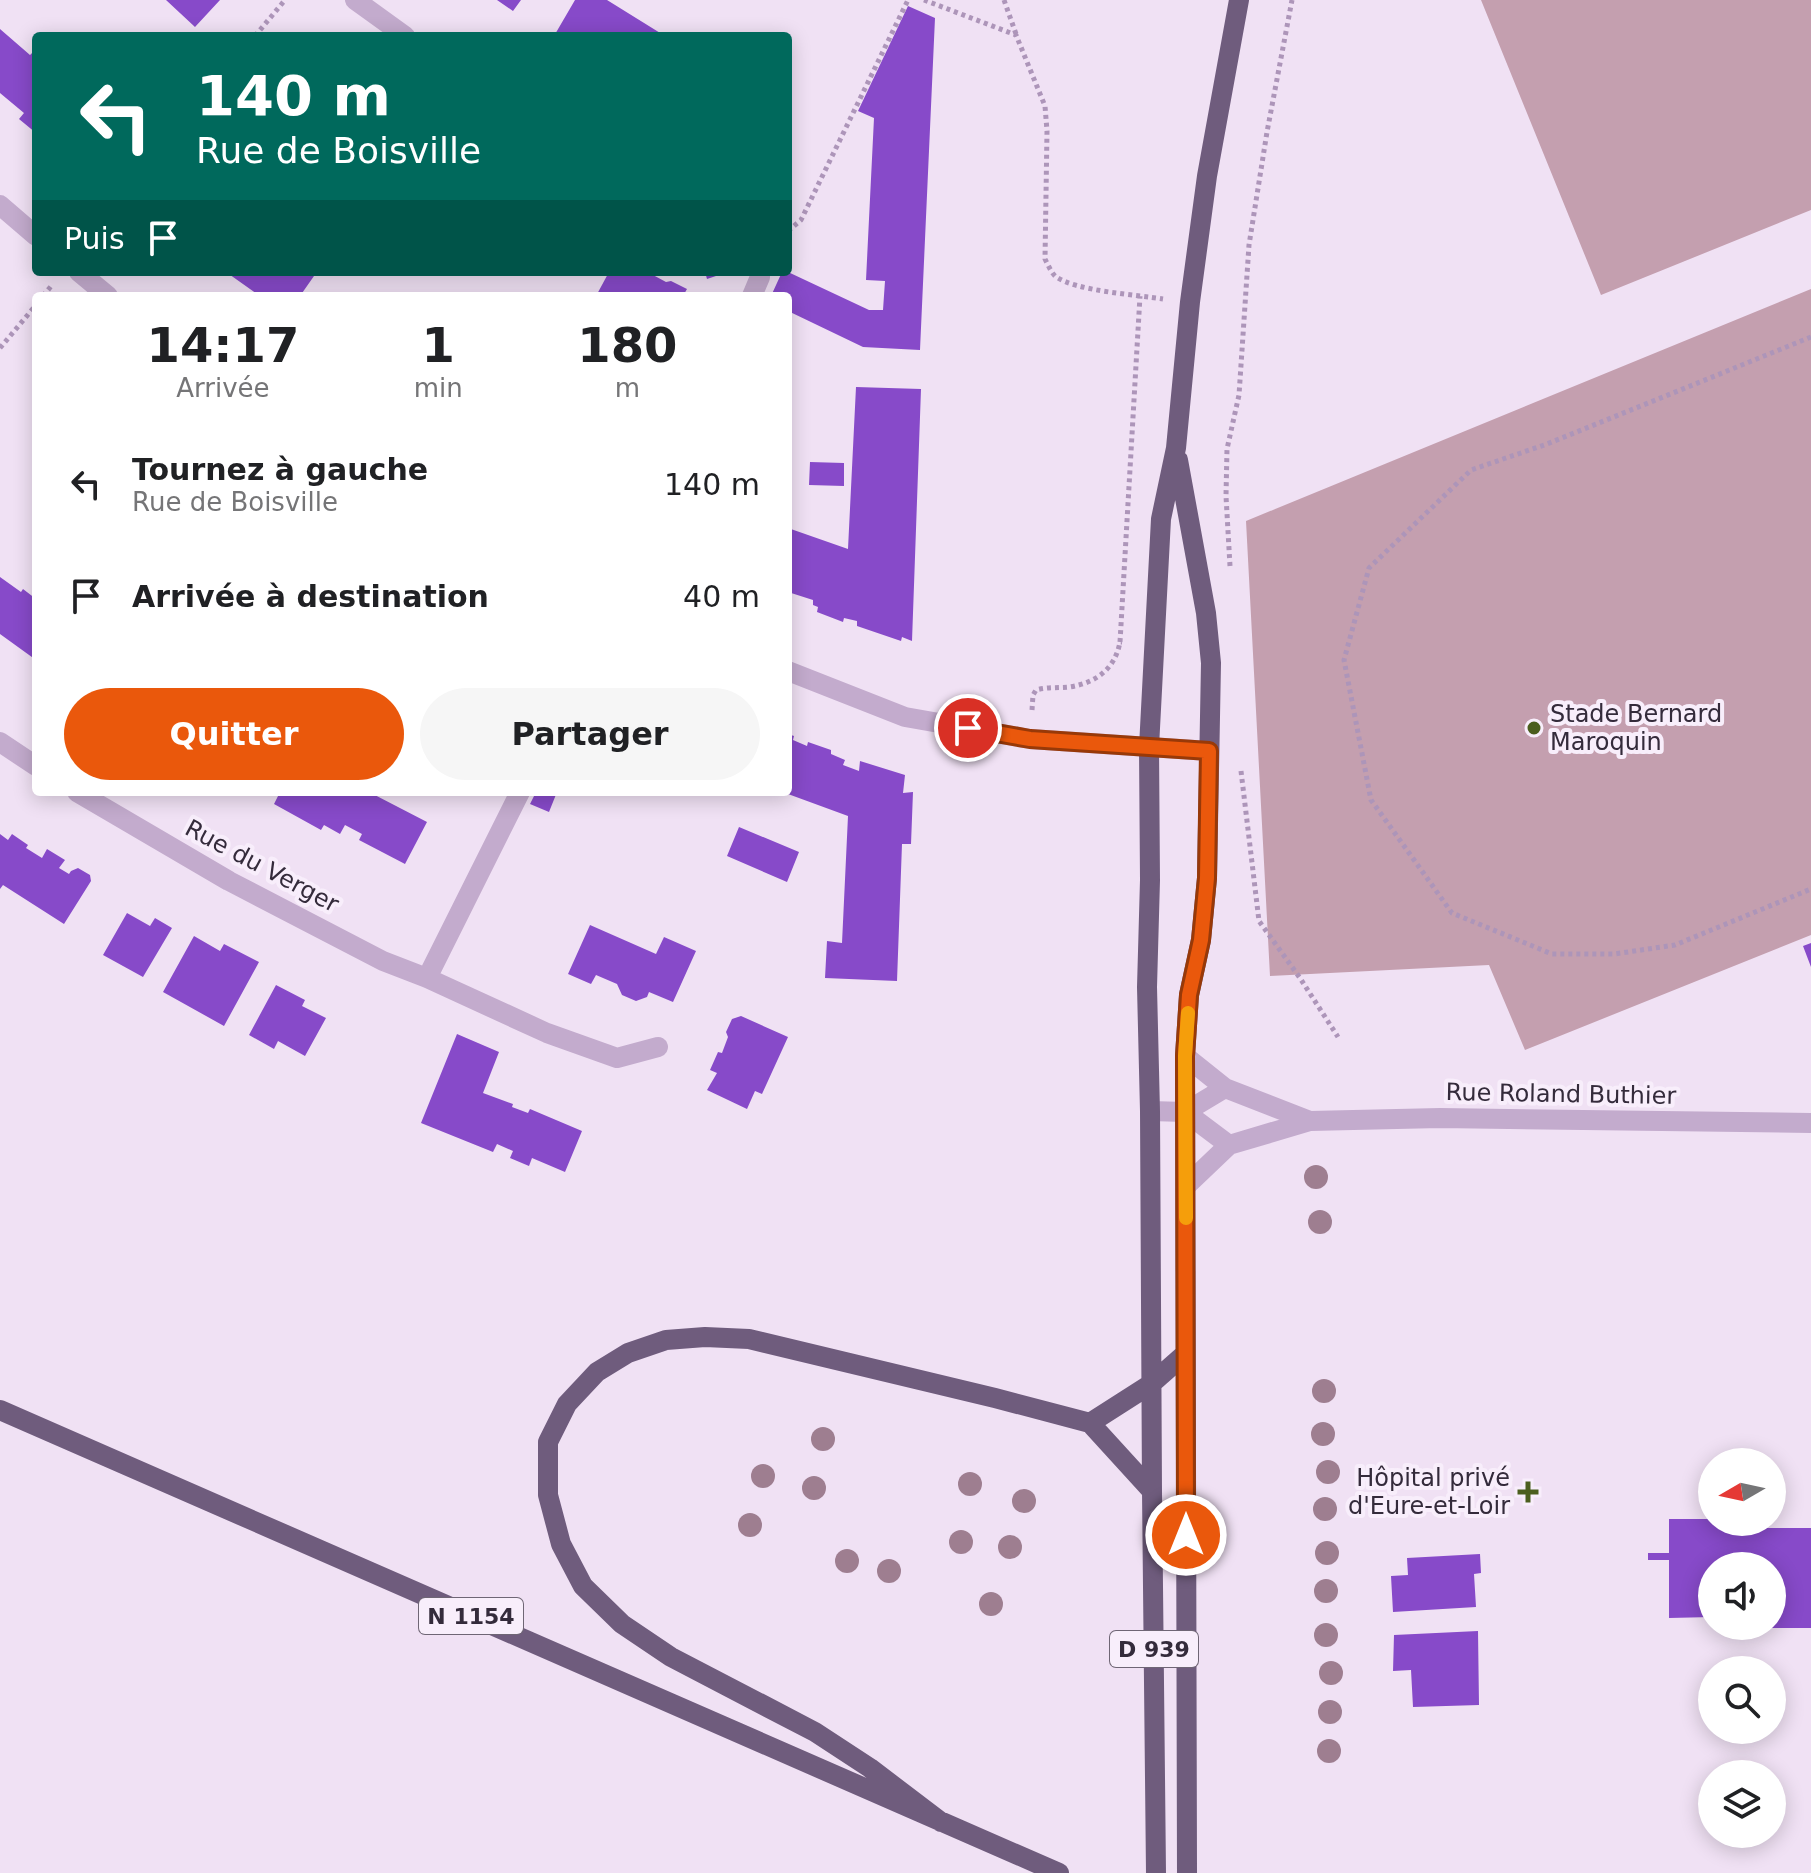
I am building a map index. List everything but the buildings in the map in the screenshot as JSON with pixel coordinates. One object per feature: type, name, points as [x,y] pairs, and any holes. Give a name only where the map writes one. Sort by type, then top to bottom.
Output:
[{"type":"main road","name":"D 939","points":[[1156,1873],[1147,987],[1149,747],[1161,519],[1176,448],[1190,302],[1207,176],[1239,0]]},
{"type":"main road","name":"D 939","points":[[1176,448],[1206,613],[1211,663],[1207,878],[1201,940],[1189,995],[1185,1056],[1187,1873]]},
{"type":"main road","points":[[941,1822],[870,1768],[815,1732],[671,1657],[622,1624],[583,1586],[561,1544],[548,1495],[548,1442],[567,1404],[597,1372],[628,1353],[666,1340],[705,1337],[749,1339],[1090,1423],[1152,1491]]},
{"type":"main road","points":[[1090,1423],[1151,1384],[1185,1354]]},
{"type":"main road","name":"N 1154","points":[[0,1410],[1059,1873]]},
{"type":"street","points":[[355,0],[399,32]]},
{"type":"street","points":[[0,205],[32,233]]},
{"type":"street","points":[[84,276],[103,292]]},
{"type":"street","points":[[792,673],[905,717],[1030,739],[1209,751]]},
{"type":"street","points":[[0,742],[32,763]]},
{"type":"street","name":"Rue du Verger","points":[[84,796],[229,881],[383,961],[547,1033],[617,1058],[658,1047]]},
{"type":"street","points":[[427,978],[518,796]]},
{"type":"street","name":"Rue Roland Buthier","points":[[1185,1056],[1225,1088],[1310,1121]]},
{"type":"street","points":[[1150,1111],[1185,1112],[1225,1088]]},
{"type":"street","points":[[1185,1112],[1229,1145],[1186,1186]]},
{"type":"street","name":"Rue Roland Buthier","points":[[1229,1145],[1310,1121],[1440,1118],[1811,1123]]},
{"type":"path","points":[[258,32],[285,0]]},
{"type":"path","points":[[792,228],[801,220],[908,0]]},
{"type":"path","points":[[924,0],[1016,35]]},
{"type":"path","points":[[1004,0],[1045,106],[1045,259],[1053,274],[1066,282],[1140,296],[1120,642],[1114,661],[1096,679],[1036,690],[1030,739]]},
{"type":"path","points":[[1231,573],[1226,496],[1227,449],[1239,395],[1249,245],[1292,0]]},
{"type":"path","points":[[0,348],[32,310]]},
{"type":"path","points":[[1811,337],[1547,444],[1471,470],[1369,568],[1344,660],[1371,800],[1452,913],[1552,954],[1614,954],[1675,945],[1811,889]]},
{"type":"path","points":[[1120,642],[1130,642]]},
{"type":"path","points":[[1241,771],[1259,921],[1338,1037]]},
{"type":"shaded area","points":[[1481,0],[1811,0],[1811,210],[1601,295]]},
{"type":"shaded area","name":"Stade Bernard Maroquin","points":[[1811,289],[1811,935],[1525,1050],[1489,965],[1270,976],[1246,521]]},
{"type":"slow traffic","points":[[1186,1218],[1185,1056],[1188,1013]]},
{"type":"place","name":"Stade Bernard Maroquin","points":[[1534,728]]},
{"type":"place","name":"Hôpital privé d'Eure-et-Loir","points":[[1528,1492]]},
{"type":"route","points":[[968,728],[1030,739],[1209,751],[1207,878],[1201,940],[1189,995],[1185,1056],[1186,1535]]}]
